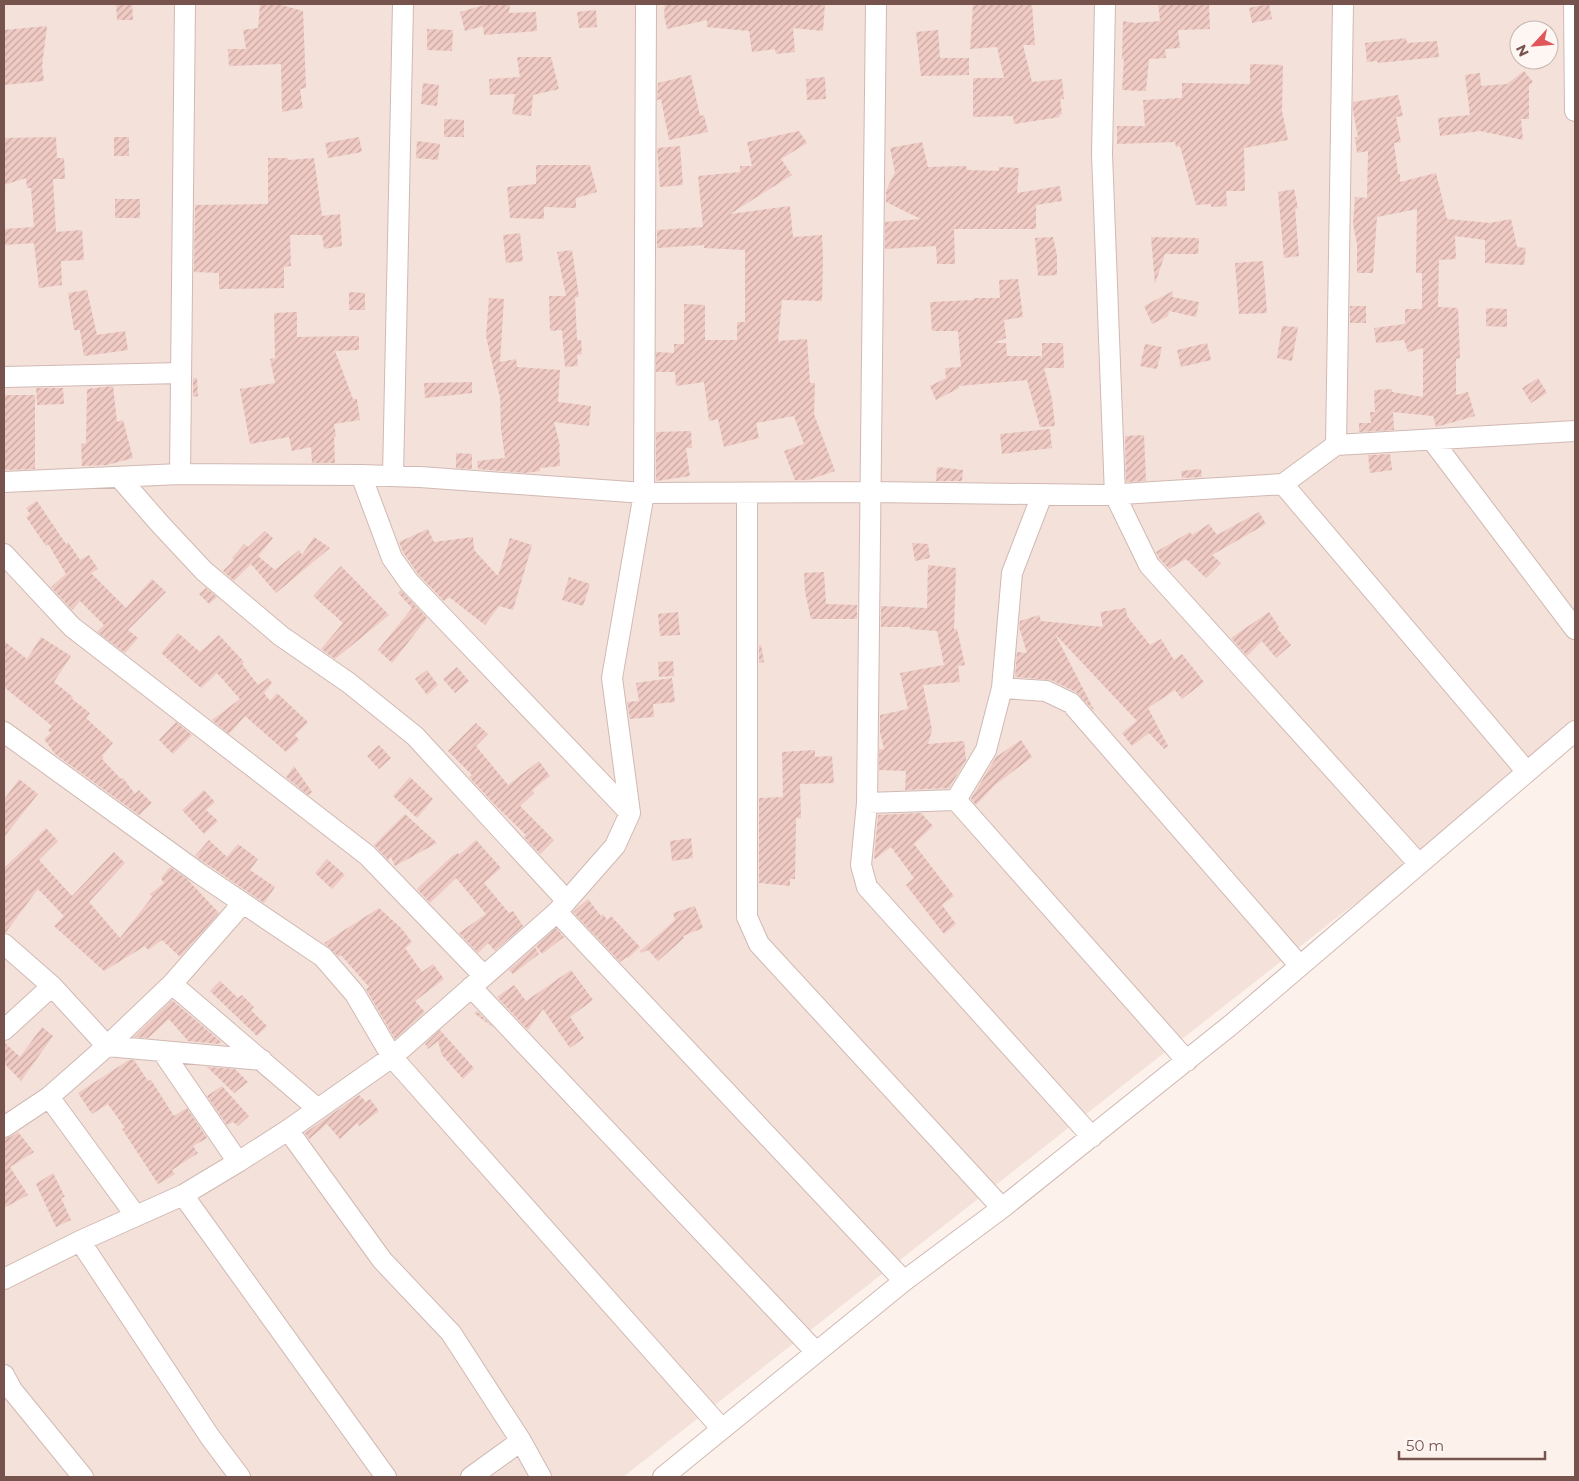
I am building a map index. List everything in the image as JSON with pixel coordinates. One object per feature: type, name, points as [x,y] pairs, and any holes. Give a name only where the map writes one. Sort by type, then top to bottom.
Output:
[{"type":"street","points":[[180,474],[185,4]]},
{"type":"street","points":[[392,476],[403,4]]},
{"type":"street","points":[[6,1273],[183,1196],[288,1130],[392,1058],[562,907],[615,846],[630,813],[612,678],[644,493],[646,4]]},
{"type":"street","points":[[876,4],[867,804],[861,865],[867,887],[1092,1136]]},
{"type":"street","points":[[1104,4],[1102,154],[1115,495],[1149,565],[1419,864]]},
{"type":"street","points":[[1336,445],[1343,4]]},
{"type":"street","points":[[1574,4],[1575,110]]},
{"type":"street","points":[[4,376],[181,374]]},
{"type":"street","points":[[4,482],[180,474],[361,475],[644,493],[871,492],[1115,495],[1283,484],[1336,445],[1575,431]]},
{"type":"street","points":[[1432,440],[1575,629]]},
{"type":"street","points":[[361,475],[392,558],[410,582],[630,813]]},
{"type":"street","points":[[119,476],[204,571],[280,636],[349,683],[415,736],[562,907],[904,1282]]},
{"type":"street","points":[[1283,484],[1527,772]]},
{"type":"street","points":[[747,492],[747,917],[759,944],[1002,1208]]},
{"type":"street","points":[[956,800],[986,750],[1002,688],[1012,573],[1042,495]]},
{"type":"street","points":[[4,554],[72,627],[367,855],[478,982],[816,1352]]},
{"type":"street","points":[[1002,688],[1046,692],[1071,703],[1300,966]]},
{"type":"street","points":[[663,1477],[904,1282],[1002,1208],[1187,1061],[1575,731]]},
{"type":"street","points":[[4,732],[200,874],[324,957],[355,994],[392,1058],[722,1429]]},
{"type":"street","points":[[867,804],[956,800]]},
{"type":"street","points":[[956,800],[1187,1061]]},
{"type":"street","points":[[4,1127],[48,1096],[107,1046],[172,984],[243,903]]},
{"type":"street","points":[[4,944],[52,986],[107,1046],[262,1060]]},
{"type":"street","points":[[172,984],[318,1109]]},
{"type":"street","points":[[4,1030],[52,986]]},
{"type":"street","points":[[162,1051],[238,1162]]},
{"type":"street","points":[[48,1096],[136,1216]]},
{"type":"street","points":[[288,1130],[382,1260],[451,1333],[521,1441],[541,1477]]},
{"type":"street","points":[[183,1196],[386,1477]]},
{"type":"street","points":[[80,1241],[210,1437],[240,1477]]},
{"type":"street","points":[[4,1375],[12,1390],[83,1477]]},
{"type":"street","points":[[470,1477],[521,1441]]},
{"type":"shaded area","points":[[4,4],[1575,4],[1575,731],[623,1477],[4,1477]]},
{"type":"building","points":[[116,4],[132,4],[133,20],[117,20]]},
{"type":"building","points":[[260,4],[277,4],[303,11],[306,88],[300,89],[303,108],[282,112],[281,64],[229,66],[228,49],[246,49],[243,30],[258,28]]},
{"type":"building","points":[[488,4],[510,4],[509,13],[536,12],[537,31],[484,35],[483,26],[465,31],[460,12]]},
{"type":"building","points":[[665,4],[825,4],[823,31],[793,28],[795,52],[776,54],[775,49],[752,52],[749,31],[707,27],[707,20],[667,29],[664,15]]},
{"type":"building","points":[[973,4],[1032,4],[1035,45],[1023,45],[1032,82],[1062,79],[1064,99],[1060,99],[1062,114],[1059,115],[1060,117],[1014,124],[1013,116],[973,117],[973,78],[1004,78],[997,47],[970,49]]},
{"type":"building","points":[[1158,4],[1209,4],[1210,29],[1178,30],[1180,48],[1165,49],[1166,58],[1149,59],[1146,91],[1122,90],[1124,59],[1122,59],[1123,21],[1135,23],[1160,21]]},
{"type":"building","points":[[1269,4],[1272,19],[1252,23],[1249,8]]},
{"type":"building","points":[[596,10],[597,27],[579,28],[577,12]]},
{"type":"building","points":[[47,26],[42,66],[44,81],[4,85],[4,30]]},
{"type":"building","points":[[427,29],[453,30],[452,51],[427,50]]},
{"type":"building","points":[[938,30],[940,58],[969,58],[969,75],[921,76],[916,32]]},
{"type":"building","points":[[1406,38],[1407,43],[1437,41],[1439,57],[1378,63],[1377,61],[1367,62],[1365,43]]},
{"type":"building","points":[[517,57],[551,57],[559,89],[533,95],[531,116],[512,114],[515,94],[490,95],[489,79],[520,77]]},
{"type":"building","points":[[1250,64],[1283,65],[1282,111],[1288,140],[1244,148],[1245,191],[1226,191],[1227,206],[1211,207],[1211,204],[1196,205],[1180,146],[1176,147],[1175,142],[1117,144],[1117,126],[1145,126],[1143,100],[1182,98],[1182,83],[1250,84]]},
{"type":"building","points":[[1524,71],[1533,82],[1529,85],[1529,119],[1521,119],[1523,140],[1480,131],[1440,136],[1438,118],[1470,115],[1465,75],[1480,73],[1481,86],[1507,84]]},
{"type":"building","points":[[691,75],[700,116],[704,115],[708,132],[669,140],[661,99],[657,100],[658,83]]},
{"type":"building","points":[[825,77],[826,99],[807,100],[806,79]]},
{"type":"building","points":[[423,83],[439,85],[437,106],[421,104]]},
{"type":"building","points":[[1398,95],[1403,116],[1396,117],[1401,142],[1394,143],[1400,182],[1436,173],[1447,219],[1490,223],[1511,219],[1517,247],[1526,248],[1524,265],[1485,263],[1485,240],[1455,236],[1456,259],[1439,260],[1438,307],[1458,308],[1460,358],[1456,359],[1456,395],[1468,392],[1475,416],[1436,427],[1433,416],[1393,412],[1394,430],[1359,432],[1359,423],[1371,423],[1370,412],[1375,412],[1374,390],[1392,389],[1392,392],[1423,397],[1423,348],[1408,352],[1404,340],[1376,343],[1374,328],[1405,324],[1405,309],[1422,309],[1422,273],[1416,273],[1417,209],[1377,217],[1373,273],[1357,273],[1357,244],[1353,224],[1355,197],[1367,198],[1368,151],[1357,153],[1355,137],[1358,137],[1353,102]]},
{"type":"building","points":[[444,119],[464,120],[464,137],[444,137]]},
{"type":"building","points":[[799,131],[807,143],[781,159],[792,175],[730,214],[790,206],[793,237],[822,235],[822,301],[782,300],[778,341],[807,339],[810,383],[815,383],[814,414],[835,471],[808,480],[795,480],[784,451],[804,444],[794,416],[756,423],[759,438],[724,447],[718,419],[709,421],[704,382],[676,386],[675,372],[656,372],[656,352],[674,353],[674,344],[684,344],[684,304],[705,305],[705,340],[737,340],[737,322],[745,322],[745,250],[704,248],[704,245],[657,248],[657,230],[703,227],[698,176],[740,172],[740,166],[752,166],[747,142]]},
{"type":"building","points":[[56,137],[57,158],[64,158],[65,179],[53,179],[56,232],[82,230],[84,260],[61,261],[62,285],[39,288],[34,243],[5,245],[4,229],[34,227],[31,188],[27,188],[26,178],[4,185],[4,138]]},
{"type":"building","points":[[114,137],[129,137],[129,156],[114,156]]},
{"type":"building","points":[[359,137],[362,152],[328,158],[325,143]]},
{"type":"building","points":[[417,141],[440,144],[438,160],[416,158]]},
{"type":"building","points":[[922,142],[928,167],[966,166],[967,170],[999,171],[999,167],[1019,168],[1017,193],[1060,186],[1062,201],[1036,205],[1036,229],[954,229],[955,264],[937,264],[936,246],[885,249],[885,222],[921,219],[886,202],[886,191],[895,172],[890,148]]},
{"type":"building","points":[[680,146],[683,185],[660,187],[657,148]]},
{"type":"building","points":[[268,158],[288,158],[288,160],[314,158],[322,216],[340,214],[342,246],[324,249],[322,235],[290,235],[291,266],[284,267],[284,288],[219,289],[219,273],[194,272],[195,205],[268,204]]},
{"type":"building","points":[[536,165],[590,165],[597,192],[576,198],[576,208],[544,207],[544,219],[510,218],[507,187],[536,184]]},
{"type":"building","points":[[1294,189],[1298,208],[1295,209],[1299,256],[1284,258],[1278,192]]},
{"type":"building","points":[[115,199],[140,199],[140,218],[115,218]]},
{"type":"building","points":[[520,233],[523,261],[506,263],[503,235]]},
{"type":"building","points":[[1053,237],[1057,256],[1057,275],[1038,276],[1035,238]]},
{"type":"building","points":[[1151,237],[1199,238],[1198,254],[1165,254],[1155,284]]},
{"type":"building","points":[[572,250],[579,297],[575,297],[577,340],[581,340],[582,354],[577,355],[578,366],[565,367],[562,330],[550,331],[549,296],[566,296],[557,252]]},
{"type":"building","points":[[1263,261],[1267,313],[1239,314],[1235,263]]},
{"type":"building","points":[[1018,279],[1023,317],[1004,320],[1006,338],[994,343],[1006,343],[1007,356],[1041,356],[1042,361],[1042,343],[1063,343],[1064,368],[1044,368],[1052,399],[1055,426],[1040,427],[1027,380],[959,386],[959,388],[936,400],[930,386],[946,378],[945,368],[961,367],[958,331],[932,331],[930,302],[1000,298],[999,280]]},
{"type":"building","points":[[87,290],[97,335],[125,331],[128,350],[84,356],[80,330],[74,330],[68,293]]},
{"type":"building","points":[[1173,291],[1172,297],[1199,302],[1196,317],[1169,311],[1168,316],[1152,324],[1144,306]]},
{"type":"building","points":[[349,292],[365,293],[365,310],[349,310]]},
{"type":"building","points":[[489,298],[504,299],[500,362],[516,359],[517,367],[560,370],[558,402],[591,406],[589,426],[554,422],[560,446],[560,466],[540,468],[540,471],[525,473],[478,469],[477,461],[505,458],[501,429],[500,394],[486,336]]},
{"type":"building","points":[[1350,306],[1366,306],[1366,323],[1350,323]]},
{"type":"building","points":[[1486,308],[1507,309],[1507,327],[1486,326]]},
{"type":"building","points":[[297,312],[297,337],[359,336],[359,350],[335,351],[353,399],[357,399],[360,420],[334,424],[336,436],[334,437],[335,463],[312,463],[311,447],[292,451],[289,437],[250,444],[240,389],[275,383],[270,359],[275,358],[274,313]]},
{"type":"building","points":[[1282,326],[1298,327],[1292,361],[1277,358]]},
{"type":"building","points":[[1207,343],[1211,360],[1181,367],[1177,350]]},
{"type":"building","points":[[1145,344],[1162,347],[1157,369],[1140,366]]},
{"type":"building","points":[[193,378],[197,378],[198,396],[193,397]]},
{"type":"building","points":[[1538,378],[1547,393],[1531,403],[1522,388]]},
{"type":"building","points":[[472,382],[472,393],[425,398],[424,383]]},
{"type":"building","points":[[113,386],[117,422],[123,420],[133,458],[107,465],[82,466],[81,444],[86,443],[87,389]]},
{"type":"building","points":[[36,388],[63,388],[64,404],[37,405]]},
{"type":"building","points":[[4,395],[35,395],[35,469],[4,470]]},
{"type":"building","points":[[1050,429],[1052,448],[1002,454],[1000,434]]},
{"type":"building","points":[[691,431],[692,448],[686,448],[690,476],[656,481],[656,432]]},
{"type":"building","points":[[1144,435],[1146,481],[1126,482],[1125,436]]},
{"type":"building","points":[[456,453],[472,454],[472,469],[456,468]]},
{"type":"building","points":[[1390,454],[1392,470],[1370,473],[1368,455]]},
{"type":"building","points":[[937,467],[963,470],[962,481],[936,481]]},
{"type":"building","points":[[1201,469],[1202,477],[1182,478],[1181,471]]},
{"type":"building","points":[[37,501],[66,544],[68,542],[80,560],[89,555],[98,569],[91,573],[126,608],[152,579],[166,592],[128,630],[138,638],[125,653],[97,632],[104,625],[80,601],[72,610],[51,587],[66,574],[48,544],[46,546],[26,517],[30,514],[26,508]]},
{"type":"building","points":[[1259,512],[1266,524],[1212,555],[1221,563],[1206,578],[1186,559],[1169,569],[1156,552],[1190,532],[1192,535],[1209,524],[1217,535]]},
{"type":"building","points":[[428,529],[434,542],[473,537],[474,550],[498,576],[510,538],[532,545],[513,610],[499,606],[485,625],[449,597],[444,601],[418,574],[403,552],[399,542]]},
{"type":"building","points":[[265,531],[273,538],[258,556],[275,570],[299,550],[302,555],[314,537],[330,548],[276,593],[251,564],[234,581],[223,571],[234,560],[232,558],[244,544],[248,547]]},
{"type":"building","points":[[912,543],[928,544],[930,558],[915,561]]},
{"type":"building","points":[[928,565],[956,568],[954,630],[957,629],[965,665],[958,666],[960,682],[923,685],[932,730],[928,744],[964,741],[966,760],[949,788],[905,790],[906,771],[879,770],[879,749],[884,749],[880,732],[880,715],[908,709],[900,673],[944,665],[937,631],[910,629],[910,627],[881,627],[881,606],[927,608]]},
{"type":"building","points":[[341,566],[389,615],[335,659],[321,649],[343,623],[313,596]]},
{"type":"building","points":[[824,572],[826,604],[857,605],[857,619],[811,619],[805,592],[804,573]]},
{"type":"building","points":[[569,577],[590,584],[583,606],[562,600]]},
{"type":"building","points":[[206,588],[217,597],[209,604],[199,594]]},
{"type":"building","points":[[401,590],[427,618],[392,663],[378,650],[412,608],[398,593]]},
{"type":"building","points":[[1126,608],[1127,616],[1150,645],[1161,639],[1174,660],[1182,654],[1204,682],[1182,699],[1175,690],[1148,708],[1168,746],[1164,749],[1149,733],[1132,746],[1122,733],[1137,721],[1055,634],[1095,712],[1076,692],[1051,680],[1015,677],[1017,652],[1027,653],[1019,627],[1020,621],[1039,615],[1041,621],[1103,627],[1100,612]]},
{"type":"building","points":[[678,612],[680,635],[660,636],[658,614]]},
{"type":"building","points":[[1269,612],[1279,627],[1277,628],[1291,645],[1276,658],[1262,641],[1247,656],[1231,638]]},
{"type":"building","points":[[178,633],[200,652],[219,635],[244,662],[242,664],[258,685],[268,678],[272,683],[264,693],[270,701],[277,693],[308,722],[295,735],[299,740],[286,752],[245,716],[229,734],[212,720],[240,699],[217,673],[201,688],[161,653]]},
{"type":"building","points":[[41,637],[71,656],[54,682],[90,713],[86,718],[113,743],[102,756],[104,757],[102,759],[121,779],[123,778],[135,794],[139,790],[152,803],[139,815],[55,754],[44,739],[51,733],[48,730],[52,726],[4,687],[4,641],[27,659]]},
{"type":"building","points":[[759,645],[761,645],[764,662],[759,663]]},
{"type":"building","points":[[673,661],[674,676],[659,677],[658,662]]},
{"type":"building","points":[[457,667],[469,681],[455,693],[443,679]]},
{"type":"building","points":[[427,670],[438,685],[427,695],[415,679]]},
{"type":"building","points":[[672,678],[675,702],[653,704],[654,717],[630,719],[627,702],[639,701],[636,683]]},
{"type":"building","points":[[176,722],[192,735],[173,754],[159,740]]},
{"type":"building","points":[[476,723],[488,734],[476,746],[508,785],[539,761],[550,776],[532,790],[534,793],[520,806],[554,840],[540,854],[524,837],[526,835],[469,777],[472,775],[448,751]]},
{"type":"building","points":[[1021,740],[1032,757],[995,785],[976,805],[971,799],[996,757]]},
{"type":"building","points":[[379,745],[391,758],[379,769],[367,756]]},
{"type":"building","points":[[815,750],[815,757],[832,756],[834,783],[800,784],[801,818],[796,818],[795,879],[790,879],[790,886],[759,883],[759,798],[783,797],[782,752]]},
{"type":"building","points":[[294,766],[312,792],[308,795],[286,777]]},
{"type":"building","points":[[410,777],[433,799],[417,818],[393,796]]},
{"type":"building","points":[[19,779],[38,794],[4,837],[4,800]]},
{"type":"building","points":[[204,790],[215,802],[206,810],[218,821],[204,834],[182,810]]},
{"type":"building","points":[[921,813],[933,826],[914,844],[954,896],[942,905],[956,924],[944,934],[906,885],[914,878],[891,847],[874,858],[878,815]]},
{"type":"building","points":[[405,814],[437,843],[395,866],[391,857],[388,860],[374,845]]},
{"type":"building","points":[[46,828],[58,841],[39,860],[72,896],[114,852],[125,863],[89,902],[120,938],[152,897],[150,894],[164,883],[161,878],[170,867],[187,879],[219,913],[180,957],[162,940],[148,950],[145,946],[104,971],[54,926],[64,916],[38,889],[6,932],[4,932],[4,868]]},
{"type":"building","points":[[691,838],[693,858],[672,861],[670,841]]},
{"type":"building","points":[[209,840],[227,857],[238,844],[258,859],[250,870],[275,887],[264,903],[195,856]]},
{"type":"building","points":[[476,840],[501,868],[484,883],[509,913],[513,911],[523,926],[495,951],[488,943],[478,953],[459,933],[486,914],[456,878],[430,903],[417,889],[451,857],[458,853],[459,855]]},
{"type":"building","points":[[327,859],[345,875],[332,889],[315,873]]},
{"type":"building","points":[[588,899],[601,916],[603,914],[607,920],[611,916],[640,947],[628,958],[620,962],[573,912]]},
{"type":"building","points":[[695,906],[703,928],[683,936],[684,938],[658,961],[648,950],[641,953],[640,951],[675,920],[673,913]]},
{"type":"building","points":[[379,908],[401,928],[412,942],[405,948],[422,972],[433,964],[444,979],[415,1001],[425,1012],[395,1039],[366,989],[369,987],[341,955],[339,957],[324,943]]},
{"type":"building","points":[[556,928],[564,937],[542,954],[536,946]]},
{"type":"building","points":[[535,947],[539,954],[513,974],[509,970]]},
{"type":"building","points":[[571,970],[593,1000],[570,1017],[584,1038],[570,1048],[543,1009],[528,1030],[497,997],[514,985],[526,1001]]},
{"type":"building","points":[[220,981],[238,998],[242,995],[254,1007],[251,1010],[267,1026],[257,1036],[210,991]]},
{"type":"building","points":[[172,1000],[221,1042],[219,1044],[188,1041],[169,1019],[148,1038],[134,1037]]},
{"type":"building","points":[[477,1011],[494,1028],[474,1013]]},
{"type":"building","points":[[42,1027],[53,1036],[21,1081],[4,1063],[4,1042],[20,1057]]},
{"type":"building","points":[[440,1030],[474,1068],[463,1079],[442,1055],[438,1041],[428,1049],[425,1044]]},
{"type":"building","points":[[129,1060],[134,1060],[148,1081],[151,1080],[174,1116],[187,1108],[207,1138],[193,1146],[198,1153],[172,1170],[175,1174],[158,1184],[122,1129],[125,1128],[108,1104],[92,1114],[78,1093]]},
{"type":"building","points":[[207,1067],[235,1069],[248,1082],[234,1093]]},
{"type":"building","points":[[222,1086],[249,1116],[238,1126],[233,1122],[227,1125],[207,1096]]},
{"type":"building","points":[[359,1095],[366,1102],[370,1099],[379,1111],[359,1126],[357,1123],[340,1139],[327,1124],[309,1139],[305,1133]]},
{"type":"building","points":[[18,1132],[34,1152],[10,1167],[28,1195],[4,1208],[4,1139]]},
{"type":"building","points":[[53,1173],[65,1197],[61,1198],[71,1220],[56,1227],[36,1184]]}]
